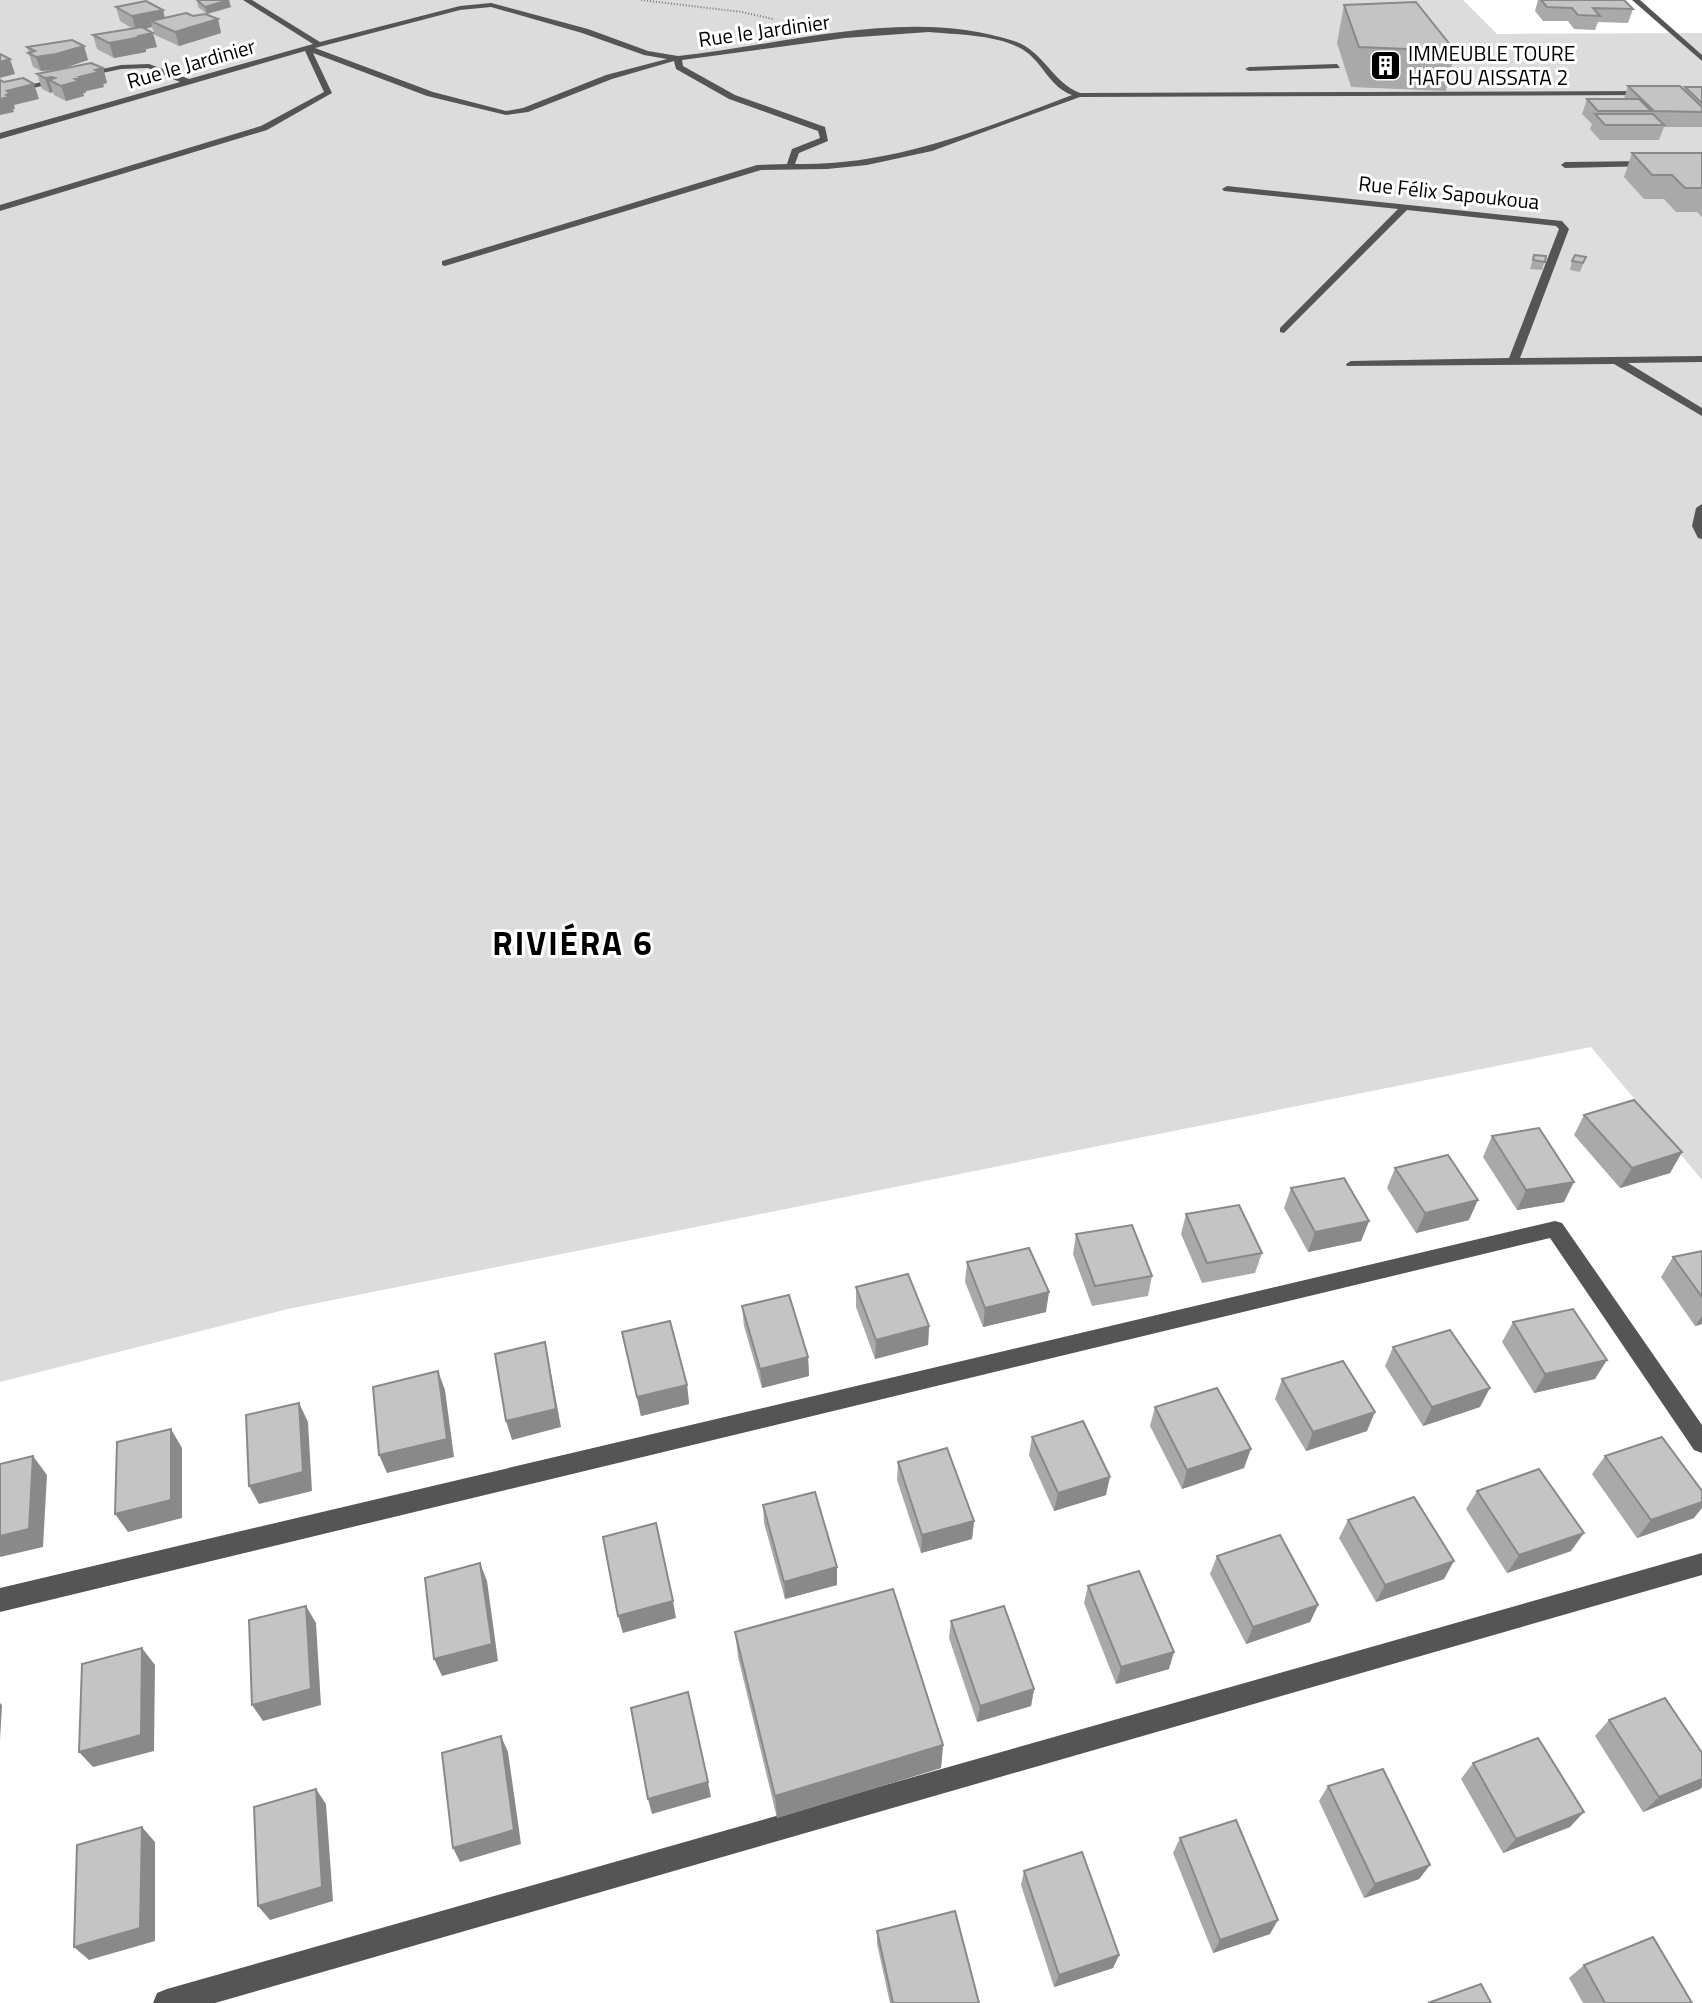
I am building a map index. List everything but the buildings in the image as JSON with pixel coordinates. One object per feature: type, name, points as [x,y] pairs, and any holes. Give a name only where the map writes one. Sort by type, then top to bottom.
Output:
[{"type":"street","points":[[247,0],[318,44]]},
{"type":"street","points":[[1636,0],[1702,59]]},
{"type":"street","name":"Rue le Jardinier","points":[[0,136],[318,44],[460,8],[491,5],[585,31],[648,53],[678,58],[846,36],[950,32],[981,35],[1028,48],[1038,55],[1055,84],[1079,95]]},
{"type":"street","points":[[1677,37],[1690,37]]},
{"type":"street","points":[[307,48],[430,94],[506,113],[525,110],[609,77],[678,58],[679,67],[732,97],[822,129],[825,139],[795,151],[790,164]]},
{"type":"street","points":[[0,208],[264,128],[328,93],[307,48]]},
{"type":"street","points":[[0,93],[121,67],[149,66],[188,82]]},
{"type":"street","points":[[1249,69],[1337,66]]},
{"type":"street","points":[[1298,67],[1307,76]]},
{"type":"street","points":[[1316,86],[1325,95]]},
{"type":"street","points":[[445,263],[760,167],[790,164],[836,166],[909,154],[972,135],[1079,95],[1660,93]]},
{"type":"street","points":[[1565,165],[1661,163]]},
{"type":"street","name":"Rue Félix Sapoukoua","points":[[1227,189],[1559,223],[1564,229],[1513,362]]},
{"type":"street","points":[[1284,330],[1405,207]]},
{"type":"street","points":[[1351,364],[1702,359]]},
{"type":"street","points":[[1617,361],[1702,413]]},
{"type":"street","points":[[1702,508],[1698,526],[1702,536]]},
{"type":"street","points":[[0,1600],[1555,1229],[1702,1443]]},
{"type":"street","points":[[167,2003],[1702,1564]]},
{"type":"path","points":[[640,0],[742,12],[781,21]]},
{"type":"shaded area","points":[[0,0],[1463,0],[1497,34],[1702,33],[1702,1180],[1591,1047],[288,1309],[0,1382]]},
{"type":"place","name":"IMMEUBLE TOURE HAFOU AISSATA 2","points":[[1385,65]]},
{"type":"district","name":"RIVIÉRA 6","points":[[573,943]]}]
